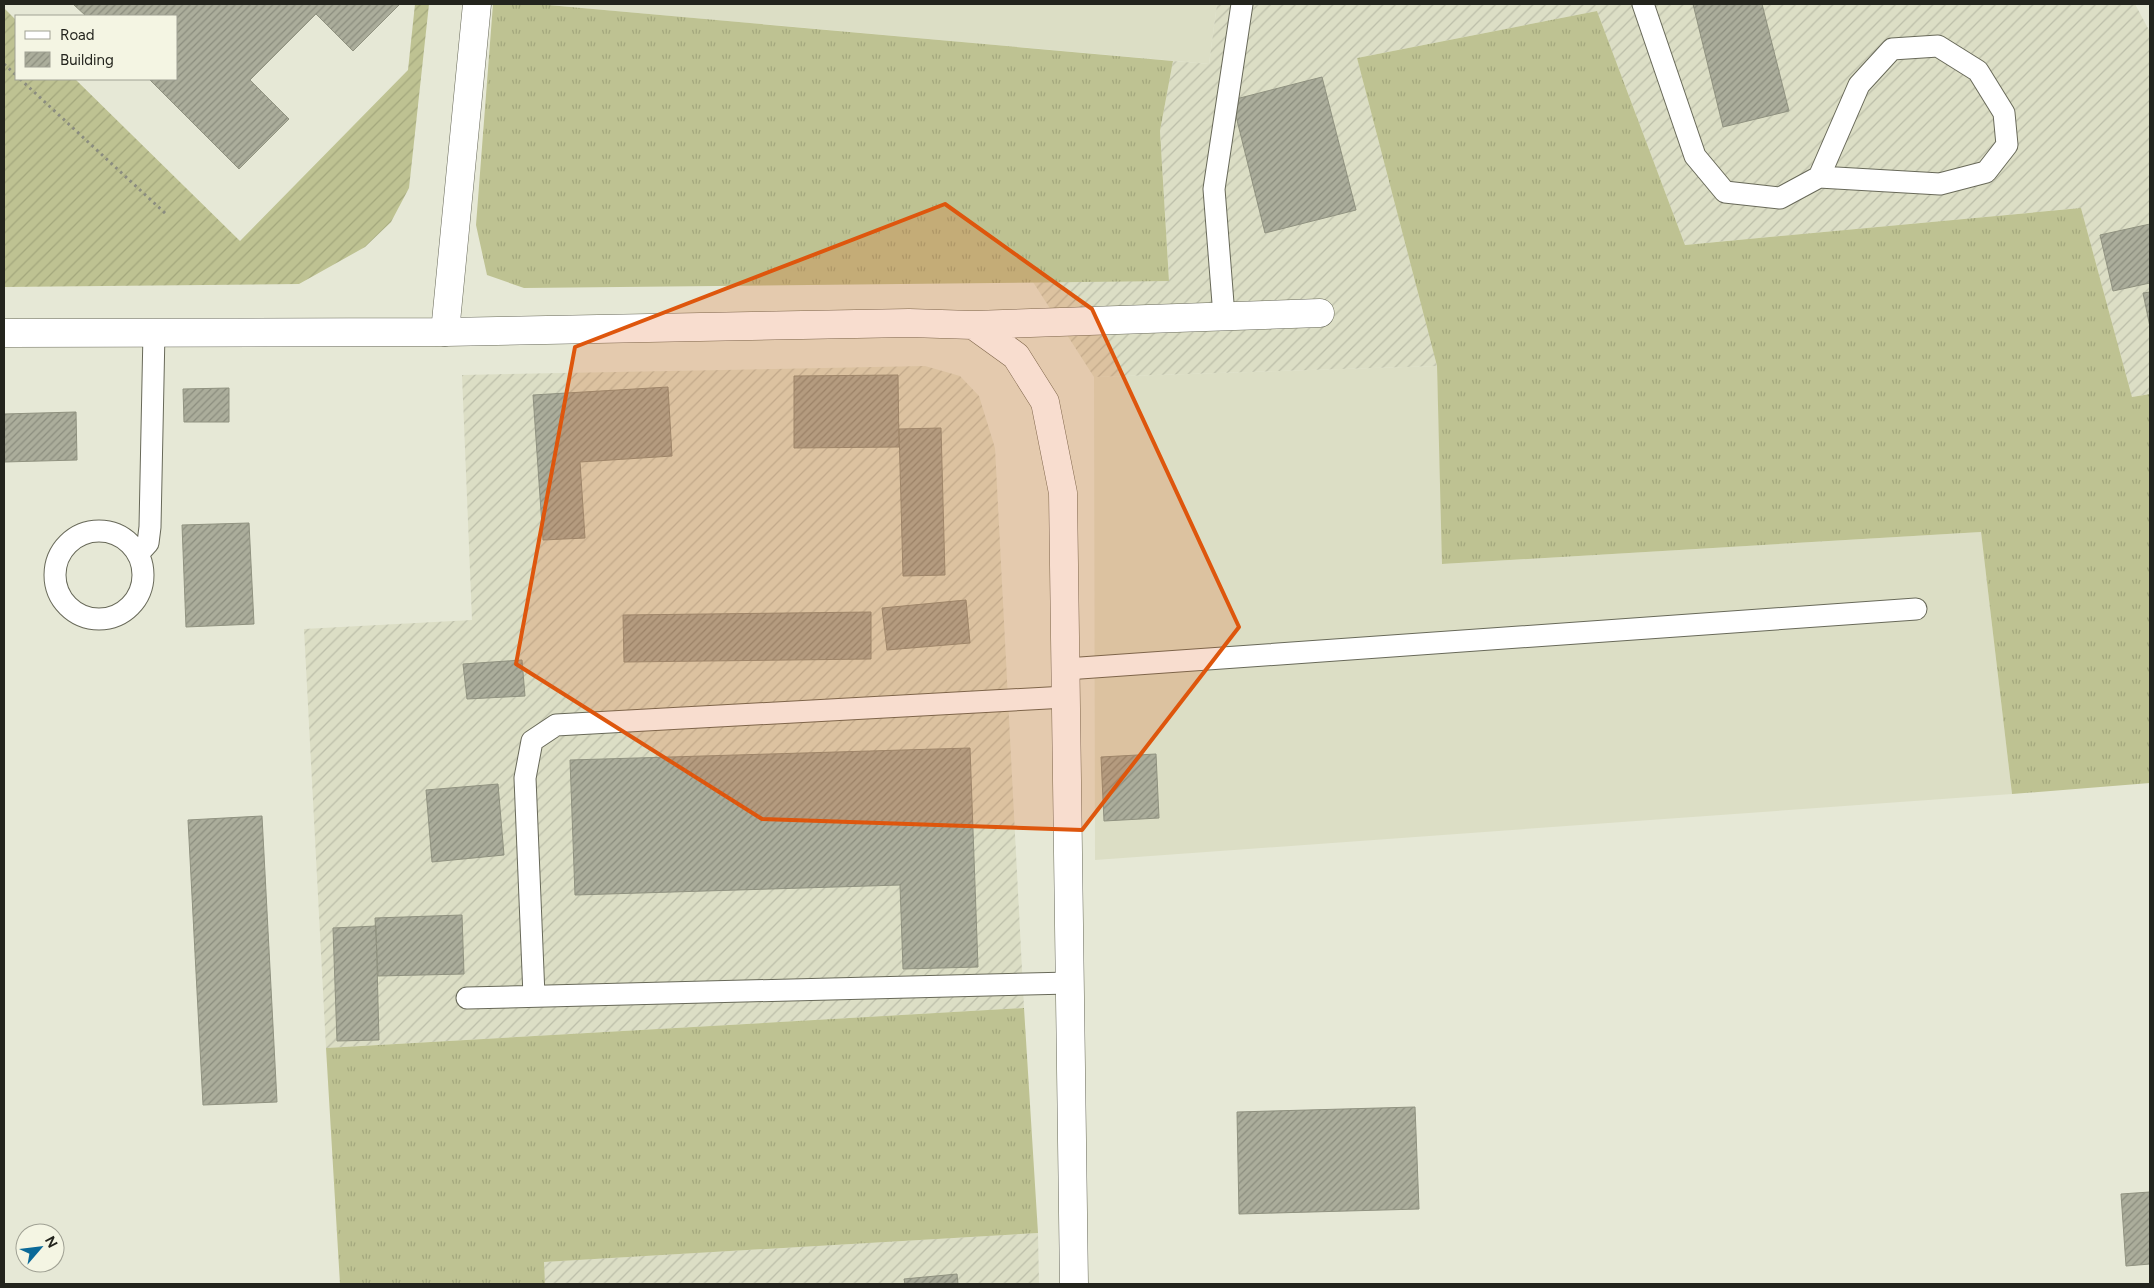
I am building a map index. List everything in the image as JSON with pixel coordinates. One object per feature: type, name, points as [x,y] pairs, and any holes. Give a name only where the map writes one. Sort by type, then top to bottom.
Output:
[{"type":"street","points":[[445,332],[477,4]]},
{"type":"street","points":[[4,333],[445,332],[909,323],[973,325],[1320,312]]},
{"type":"street","points":[[973,325],[1016,356],[1045,402],[1063,493],[1074,1284]]},
{"type":"lane","points":[[1224,316],[1214,189],[1242,4]]},
{"type":"lane","points":[[1643,4],[1694,156],[1725,192],[1780,198],[1819,177],[1940,184],[1986,172],[2007,145],[2004,113],[1978,71],[1938,46],[1892,49],[1859,85],[1819,177]]},
{"type":"lane","points":[[138,554],[148,543],[150,527],[154,332]]},
{"type":"lane","points":[[104,531],[117,535],[129,542],[138,554],[143,568],[143,583],[138,597],[128,609],[115,617],[101,620],[86,618],[73,611],[62,601],[56,587],[54,573],[61,553],[76,537],[89,532],[104,531]]},
{"type":"lane","points":[[1066,669],[1916,609]]},
{"type":"lane","points":[[534,996],[525,778],[532,741],[556,725],[1066,697]]},
{"type":"lane","points":[[467,998],[1070,983]]},
{"type":"path","points":[[4,64],[15,74]]},
{"type":"path","points":[[21,80],[166,214]]},
{"type":"highlighted area","points":[[945,204],[1092,309],[1239,627],[1082,830],[762,819],[516,664],[575,347]]},
{"type":"shaded area","points":[[537,4],[1217,4],[1209,64]]},
{"type":"shaded area","points":[[1217,4],[2135,4],[2150,32],[2150,394],[2132,397],[2081,208],[1685,245],[1597,11],[1357,58],[1437,366],[1094,377],[1033,282],[1169,280],[1160,131],[1173,61],[1209,64]]},
{"type":"shaded area","points":[[925,366],[960,376],[979,396],[995,448],[1024,1008],[326,1048],[304,629],[472,620],[462,375]]},
{"type":"shaded area","points":[[1437,366],[1443,564],[1981,532],[2012,794],[1095,860],[1094,377]]},
{"type":"shaded area","points":[[1038,1233],[1039,1284],[545,1284],[543,1262]]},
{"type":"green space","points":[[415,4],[429,4],[409,188],[391,222],[365,247],[299,284],[4,287],[4,8],[15,19],[15,80],[76,80],[240,241],[408,70]]},
{"type":"green space","points":[[493,4],[537,4],[1173,61],[1160,131],[1169,281],[524,288],[487,275],[476,225]]},
{"type":"green space","points":[[1597,11],[1685,245],[2081,208],[2132,397],[2150,394],[2150,783],[2012,794],[1981,532],[1442,564],[1437,366],[1357,58]]},
{"type":"green space","points":[[1024,1008],[1038,1233],[544,1262],[545,1284],[340,1284],[326,1048]]},
{"type":"building","points":[[73,4],[400,4],[353,51],[316,14],[250,80],[289,119],[239,169],[150,80],[178,80],[178,15],[85,15]]},
{"type":"building","points":[[1693,4],[1762,4],[1789,111],[1723,127]]},
{"type":"building","points":[[1322,77],[1356,210],[1265,233],[1232,100]]},
{"type":"building","points":[[2150,224],[2150,283],[2113,291],[2100,235]]},
{"type":"building","points":[[2150,292],[2150,327],[2143,293]]},
{"type":"building","points":[[898,375],[899,447],[794,448],[794,376]]},
{"type":"building","points":[[668,387],[672,456],[580,462],[585,538],[543,540],[533,395]]},
{"type":"building","points":[[229,388],[229,422],[184,422],[183,389]]},
{"type":"building","points":[[76,412],[77,460],[4,462],[4,414]]},
{"type":"building","points":[[941,428],[945,575],[903,576],[899,429]]},
{"type":"building","points":[[249,523],[254,624],[186,627],[182,525]]},
{"type":"building","points":[[966,600],[970,643],[887,650],[882,608]]},
{"type":"building","points":[[871,612],[871,659],[624,662],[623,615]]},
{"type":"building","points":[[522,660],[525,696],[467,699],[463,664]]},
{"type":"building","points":[[970,748],[978,967],[903,969],[900,885],[575,895],[570,760]]},
{"type":"building","points":[[1156,754],[1159,818],[1104,821],[1101,757]]},
{"type":"building","points":[[498,784],[504,855],[432,862],[426,790]]},
{"type":"building","points":[[262,816],[277,1102],[203,1105],[188,820]]},
{"type":"building","points":[[462,915],[464,974],[378,976],[375,918]]},
{"type":"building","points":[[376,926],[379,1040],[337,1041],[333,928]]},
{"type":"building","points":[[1415,1107],[1419,1209],[1239,1214],[1237,1112]]},
{"type":"building","points":[[2150,1192],[2150,1264],[2126,1266],[2121,1194]]},
{"type":"building","points":[[957,1274],[958,1284],[905,1284],[904,1279]]}]
